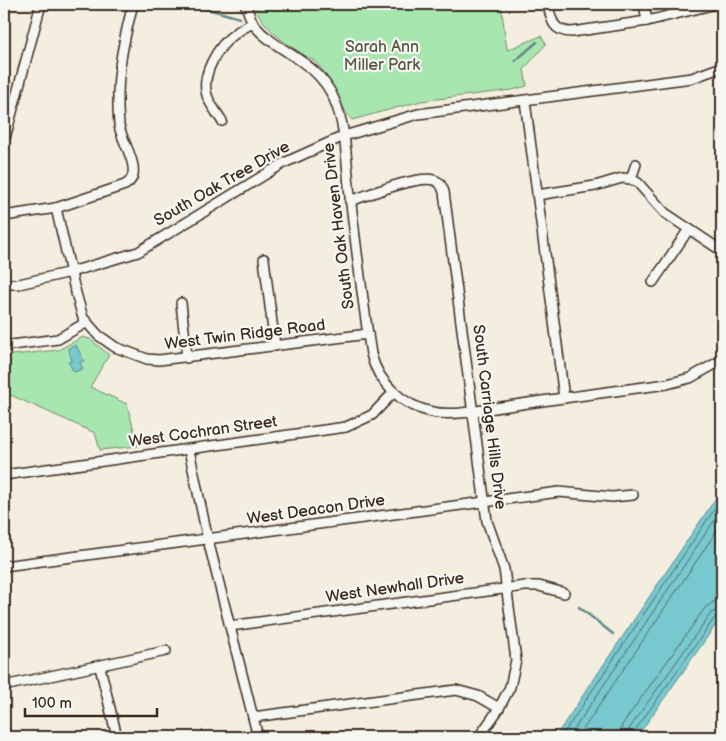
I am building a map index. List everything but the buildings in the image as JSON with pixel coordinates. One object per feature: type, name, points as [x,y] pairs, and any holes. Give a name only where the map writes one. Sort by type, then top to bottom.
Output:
[{"type":"street","points":[[4,142],[41,4]]},
{"type":"street","points":[[4,216],[56,208],[125,185],[137,178],[120,128],[117,84],[123,42],[133,4]]},
{"type":"street","name":"South Oak Haven Drive","points":[[245,4],[253,23],[266,37],[306,63],[323,80],[334,99],[344,136],[350,201],[374,366],[394,392],[414,406],[432,412],[473,410],[678,381],[702,373],[722,360]]},
{"type":"street","points":[[548,4],[555,31],[572,32],[647,21],[716,4]]},
{"type":"street","points":[[644,4],[647,21]]},
{"type":"street","points":[[222,122],[207,97],[206,84],[211,66],[222,47],[235,33],[253,23]]},
{"type":"street","name":"South Oak Tree Drive","points":[[4,284],[19,284],[72,272],[138,252],[284,163],[344,136],[418,114],[692,78],[722,67]]},
{"type":"street","points":[[525,100],[564,398]]},
{"type":"street","points":[[631,179],[636,164]]},
{"type":"street","name":"South Carriage Hills Drive","points":[[350,201],[424,179],[438,178],[444,192],[484,502],[488,528],[503,561],[516,660],[510,687],[499,708],[479,737]]},
{"type":"street","points":[[537,195],[594,186],[622,178],[631,179],[638,183],[659,207],[722,251]]},
{"type":"street","name":"West Twin Ridge Road","points":[[56,208],[83,318],[98,335],[131,355],[159,360],[187,358],[368,334]]},
{"type":"street","points":[[653,282],[689,229]]},
{"type":"street","points":[[264,259],[275,346]]},
{"type":"street","points":[[181,304],[187,358]]},
{"type":"street","points":[[4,346],[58,339],[87,322]]},
{"type":"street","name":"West Cochran Street","points":[[4,474],[346,427],[372,415],[394,392]]},
{"type":"street","points":[[189,450],[208,540],[258,737]]},
{"type":"street","name":"West Deacon Drive","points":[[4,566],[559,492],[612,497],[633,495]]},
{"type":"street","name":"West Newhall Drive","points":[[230,626],[532,585],[564,593]]},
{"type":"street","points":[[4,686],[100,667],[166,651]]},
{"type":"street","points":[[100,667],[116,737]]},
{"type":"street","points":[[253,716],[456,690],[478,696],[499,708]]},
{"type":"street","points":[[4,732],[5,737]]},
{"type":"green space","name":"Sarah Ann Miller Park","points":[[253,4],[501,4],[507,50],[541,36],[546,44],[524,69],[527,86],[512,90],[421,101],[352,120],[318,65],[312,59],[285,43],[267,27]]},
{"type":"green space","points":[[83,337],[90,339],[109,355],[90,387],[127,404],[138,446],[100,450],[95,433],[4,392],[4,356],[58,350]]},
{"type":"water","points":[[76,345],[84,361],[80,362],[83,369],[74,372],[68,362],[72,361],[68,348]]},
{"type":"water","points":[[722,489],[722,616],[637,737],[555,737]]},
{"type":"waterway","points":[[190,4],[240,18]]},
{"type":"waterway","points":[[515,61],[537,42]]},
{"type":"waterway","points":[[579,607],[613,634]]}]
